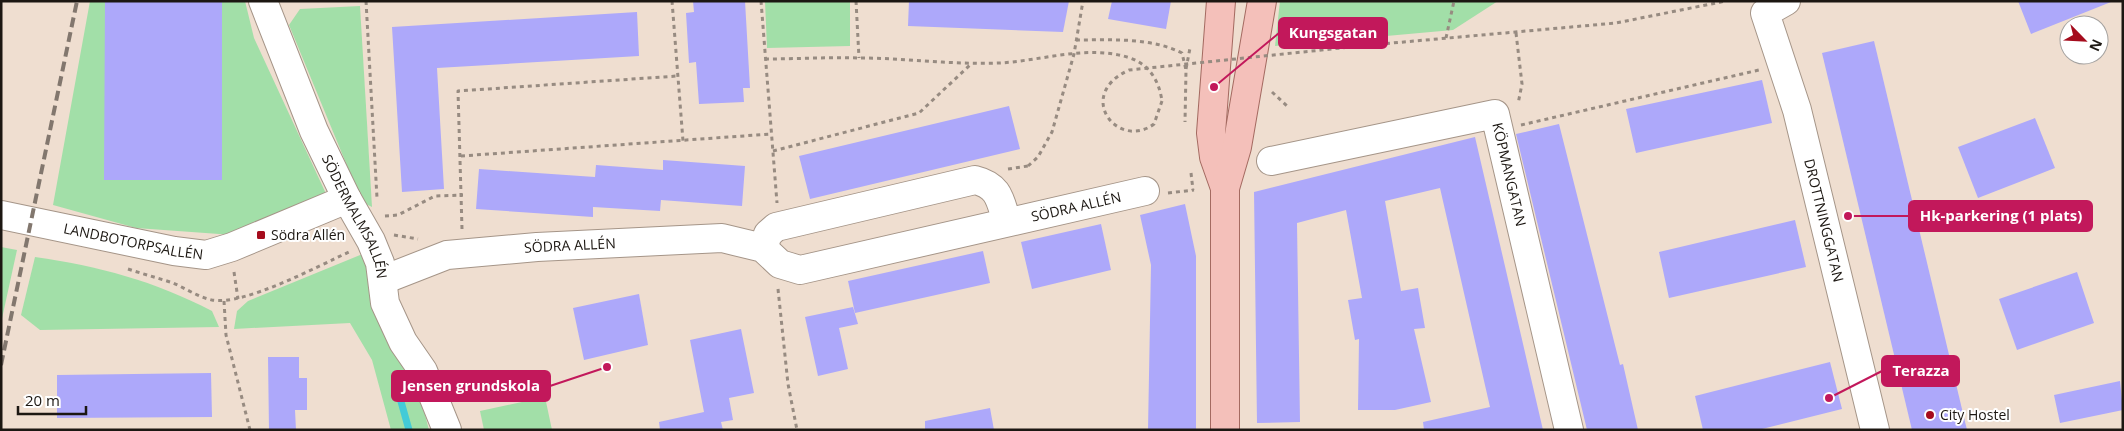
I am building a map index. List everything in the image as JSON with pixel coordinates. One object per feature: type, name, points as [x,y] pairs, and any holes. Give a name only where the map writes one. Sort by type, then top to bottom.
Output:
[{"type":"main road","points":[[1221,1],[1211,133],[1214,157],[1225,188]]},
{"type":"main road","points":[[1225,430],[1225,188],[1238,147],[1262,1]]},
{"type":"street","name":"SÖDERMALMSALLÉN","points":[[263,1],[289,72],[347,200],[372,241],[380,263],[385,304],[403,342],[423,371],[446,430]]},
{"type":"street","name":"DROTTNINGGATAN","points":[[1776,7],[1783,64],[1799,119],[1875,430]]},
{"type":"street","name":"KÖPMANGATAN","points":[[1271,161],[1497,122],[1569,430]]},
{"type":"street","points":[[772,256],[768,234],[779,226],[975,180],[989,183],[998,194],[1007,222]]},
{"type":"street","name":"SÖDRA ALLÉN","points":[[383,280],[448,255],[722,238],[772,256],[800,270],[1145,191]]},
{"type":"street","name":"LANDBOTORPSALLÉN","points":[[1,215],[174,251],[206,255],[232,247],[347,200]]},
{"type":"path","points":[[366,1],[377,207]]},
{"type":"path","points":[[672,1],[676,76],[683,140]]},
{"type":"path","points":[[761,1],[764,59],[779,226]]},
{"type":"path","points":[[856,1],[859,58]]},
{"type":"path","points":[[989,183],[1028,166],[1038,157],[1048,143],[1074,54],[1083,1]]},
{"type":"path","points":[[1446,38],[1454,1]]},
{"type":"path","points":[[764,59],[859,58],[1000,63],[1074,54],[1113,54],[1143,64],[1157,80],[1162,101],[1154,124],[1139,131],[1125,130],[1116,125],[1102,108],[1103,96],[1109,86],[1117,76],[1129,70],[1370,45],[1616,23],[1726,1]]},
{"type":"path","points":[[1497,122],[1511,110],[1520,98],[1522,84],[1516,33]]},
{"type":"path","points":[[1076,40],[1146,42],[1170,47],[1182,53],[1186,70],[1186,131]]},
{"type":"path","points":[[773,151],[919,113],[972,63]]},
{"type":"path","points":[[1497,122],[1783,64]]},
{"type":"path","points":[[462,235],[458,91],[676,76]]},
{"type":"path","points":[[461,156],[771,134]]},
{"type":"path","points":[[1191,170],[1193,190]]},
{"type":"path","points":[[378,217],[398,215],[435,196],[462,195]]},
{"type":"path","points":[[772,256],[797,430]]},
{"type":"path","points":[[224,301],[226,335],[250,430]]},
{"type":"green space","points":[[90,1],[245,1],[254,38],[328,198],[233,235],[136,228],[53,205]]},
{"type":"green space","points":[[765,1],[850,1],[850,46],[767,48]]},
{"type":"green space","points":[[1280,1],[1498,1],[1453,30],[1275,46]]},
{"type":"green space","points":[[360,6],[372,207],[362,202],[289,25],[300,9]]},
{"type":"green space","points":[[1,247],[17,250],[1,323]]},
{"type":"green space","points":[[365,253],[382,321],[422,403],[429,430],[391,430],[372,360],[350,323],[234,329],[237,311],[248,301]]},
{"type":"green space","points":[[35,257],[104,270],[169,291],[212,311],[219,327],[40,330],[21,315]]},
{"type":"green space","points":[[545,397],[552,430],[484,430],[480,411]]},
{"type":"building","points":[[105,1],[222,1],[222,180],[104,180]]},
{"type":"building","points":[[693,1],[745,1],[750,88],[743,88],[744,102],[699,104],[696,62],[689,63],[686,13],[694,12]]},
{"type":"building","points":[[909,1],[1069,1],[1063,32],[908,26]]},
{"type":"building","points":[[1112,1],[1171,1],[1166,29],[1108,19]]},
{"type":"building","points":[[2018,1],[2111,1],[2078,15],[2059,15],[2059,23],[2031,34]]},
{"type":"building","points":[[637,12],[639,56],[437,68],[444,189],[402,192],[392,27]]},
{"type":"building","points":[[1874,41],[1967,430],[1912,430],[1822,53]]},
{"type":"building","points":[[1762,80],[1772,123],[1636,153],[1626,109]]},
{"type":"building","points":[[1009,106],[1020,149],[810,199],[799,156]]},
{"type":"building","points":[[2035,118],[2055,168],[1978,198],[1958,147]]},
{"type":"building","points":[[1559,124],[1620,365],[1623,364],[1638,430],[1587,430],[1516,134]]},
{"type":"building","points":[[1475,137],[1543,430],[1424,430],[1423,422],[1490,407],[1440,188],[1385,201],[1401,291],[1418,288],[1425,328],[1414,329],[1431,402],[1395,410],[1358,410],[1359,339],[1355,340],[1348,300],[1362,298],[1346,210],[1297,223],[1300,422],[1257,423],[1254,192]]},
{"type":"building","points":[[663,160],[745,166],[742,206],[661,200],[660,211],[593,207],[593,217],[476,209],[479,169],[595,177],[596,165],[663,170]]},
{"type":"building","points":[[1185,204],[1196,256],[1196,430],[1148,430],[1151,265],[1140,215]]},
{"type":"building","points":[[1795,220],[1806,267],[1669,298],[1659,252]]},
{"type":"building","points":[[1101,224],[1111,270],[1032,289],[1021,242]]},
{"type":"building","points":[[983,251],[990,283],[855,313],[848,281]]},
{"type":"building","points":[[2077,272],[2094,323],[2017,350],[1999,299]]},
{"type":"building","points":[[639,294],[648,345],[584,360],[573,308]]},
{"type":"building","points":[[853,307],[858,324],[839,328],[848,369],[818,376],[805,317]]},
{"type":"building","points":[[741,329],[754,393],[729,398],[733,420],[721,422],[723,430],[660,430],[659,422],[704,412],[690,340]]},
{"type":"building","points":[[268,357],[299,357],[299,378],[307,378],[307,410],[295,410],[296,430],[269,430]]},
{"type":"building","points":[[1830,362],[1842,409],[1758,430],[1703,430],[1695,396]]},
{"type":"building","points":[[211,373],[212,417],[57,418],[57,375]]},
{"type":"building","points":[[2120,381],[2123,410],[2060,423],[2054,395]]},
{"type":"building","points":[[990,408],[994,430],[925,430],[925,421]]},
{"type":"waterway","points":[[400,398],[409,430]]},
{"type":"railway","points":[[1,365],[77,1]]},
{"type":"place","name":"Kungsgatan","points":[[1214,87]]},
{"type":"place","name":"Hk-parkering (1 plats)","points":[[1848,216]]},
{"type":"place","name":"Södra Allén","points":[[261,235]]},
{"type":"place","name":"Jensen grundskola","points":[[607,367]]},
{"type":"place","name":"Terazza","points":[[1829,398]]},
{"type":"place","name":"City Hostel","points":[[1930,415]]}]
